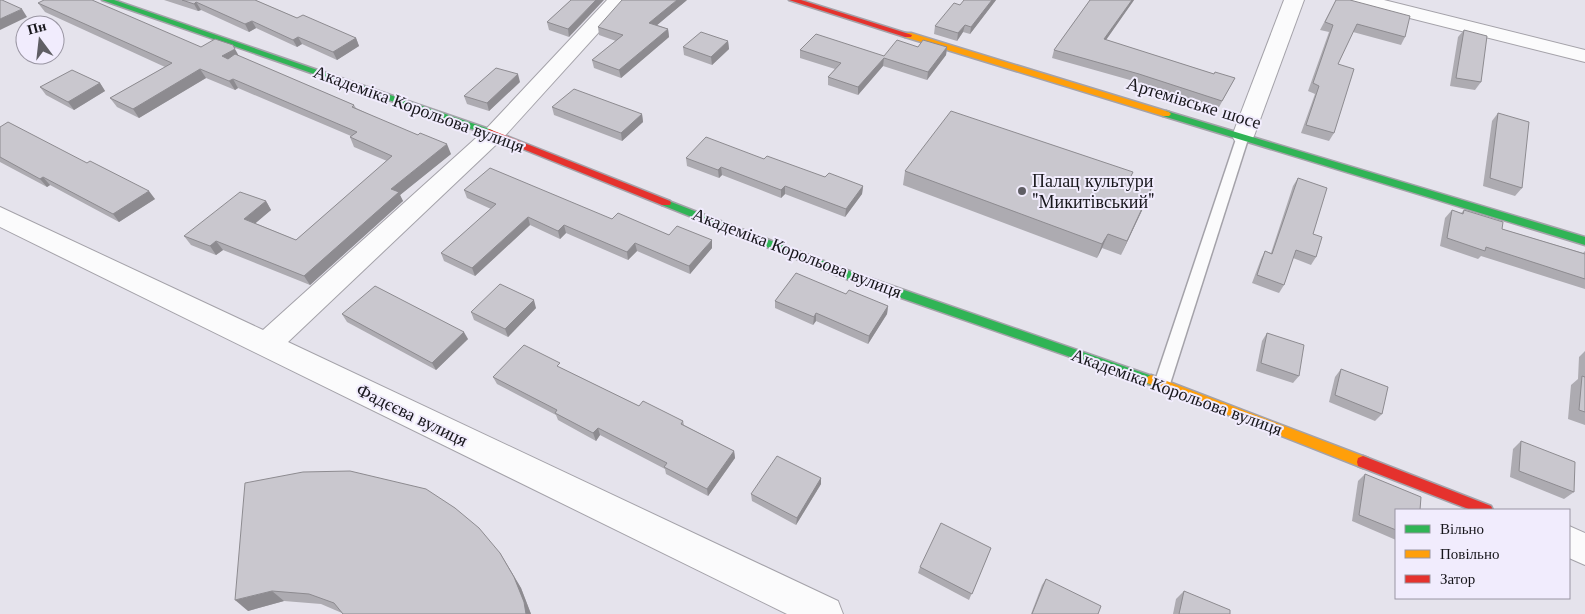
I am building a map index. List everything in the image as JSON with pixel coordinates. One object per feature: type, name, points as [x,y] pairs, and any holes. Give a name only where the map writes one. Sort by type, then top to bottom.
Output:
[{"type":"street","name":"Академіка Корольова вулиця","points":[[106,0],[494,134],[848,275],[1162,384],[1483,509]]},
{"type":"street","points":[[267,344],[494,134],[618,0]]},
{"type":"street","name":"Артемівське шосе","points":[[793,0],[1585,241]]},
{"type":"street","points":[[1243,136],[1294,0]]},
{"type":"street","points":[[1361,0],[1585,56]]},
{"type":"street","name":"Фадєєва вулиця","points":[[4,222],[267,344],[824,614]]},
{"type":"street","points":[[1570,542],[1585,549]]},
{"type":"lane","points":[[1162,384],[1243,136]]},
{"type":"building","points":[[0,0],[2,0],[22,9],[0,19]]},
{"type":"building","points":[[44,0],[92,0],[201,47],[215,39],[233,45],[235,49],[222,56],[228,59],[235,54],[354,105],[352,107],[418,135],[420,133],[447,144],[391,189],[399,192],[304,276],[216,241],[210,246],[184,236],[240,192],[266,201],[244,219],[296,240],[392,156],[350,137],[357,132],[233,79],[229,81],[200,69],[133,109],[110,98],[172,63],[38,3]]},
{"type":"building","points":[[182,0],[255,0],[297,18],[303,15],[356,38],[333,52],[298,37],[293,40],[252,21],[245,24],[196,2],[194,4]]},
{"type":"building","points":[[571,0],[596,0],[568,29],[547,22]]},
{"type":"building","points":[[622,0],[677,0],[649,23],[668,29],[619,70],[592,60],[623,35],[598,27]]},
{"type":"building","points":[[964,0],[992,0],[971,27],[965,25],[958,33],[935,26],[954,3],[960,5]]},
{"type":"building","points":[[1090,0],[1132,0],[1104,39],[1214,74],[1215,72],[1235,78],[1222,101],[1139,74],[1054,50]]},
{"type":"building","points":[[1336,0],[1350,0],[1410,16],[1405,37],[1357,24],[1338,64],[1354,69],[1334,133],[1306,125],[1319,86],[1313,83],[1333,25],[1325,22]]},
{"type":"building","points":[[1464,30],[1487,36],[1481,82],[1456,78]]},
{"type":"building","points":[[701,32],[728,41],[711,57],[683,47]]},
{"type":"building","points":[[816,34],[884,56],[897,40],[918,47],[923,40],[947,47],[928,72],[884,58],[858,87],[828,77],[841,63],[800,50]]},
{"type":"building","points":[[496,68],[518,74],[487,103],[464,96]]},
{"type":"building","points":[[72,70],[100,83],[68,102],[40,87]]},
{"type":"building","points":[[574,89],[642,114],[621,133],[552,107]]},
{"type":"building","name":"Палац культури \"Микитівський\"","points":[[951,111],[1133,172],[1128,182],[1151,189],[1127,241],[1108,234],[1102,244],[905,171]]},
{"type":"building","points":[[1498,113],[1529,122],[1522,188],[1490,178]]},
{"type":"building","points":[[8,122],[87,163],[90,161],[149,191],[113,214],[43,177],[40,179],[0,157],[0,127]]},
{"type":"building","points":[[706,137],[764,159],[767,156],[825,177],[829,173],[863,186],[846,209],[785,186],[781,190],[721,167],[718,170],[686,158]]},
{"type":"building","points":[[490,168],[612,219],[618,213],[669,235],[677,226],[712,240],[689,266],[635,243],[627,252],[564,225],[558,231],[528,217],[472,268],[441,253],[496,204],[464,190]]},
{"type":"building","points":[[1298,178],[1327,188],[1313,234],[1322,237],[1316,257],[1296,250],[1284,285],[1257,275],[1265,251],[1272,254]]},
{"type":"building","points":[[1452,210],[1463,214],[1464,210],[1503,222],[1502,229],[1585,254],[1585,279],[1486,247],[1485,251],[1447,238]]},
{"type":"building","points":[[796,273],[846,294],[849,290],[888,306],[869,336],[816,313],[814,317],[775,301]]},
{"type":"building","points":[[500,284],[534,300],[505,329],[471,312]]},
{"type":"building","points":[[375,286],[464,332],[432,363],[342,314]]},
{"type":"building","points":[[1267,333],[1304,345],[1299,376],[1261,363]]},
{"type":"building","points":[[524,345],[560,363],[557,366],[639,406],[643,401],[683,421],[681,424],[734,451],[707,489],[664,467],[667,463],[598,428],[593,433],[555,413],[557,410],[493,377]]},
{"type":"building","points":[[1341,369],[1388,387],[1382,414],[1335,395]]},
{"type":"building","points":[[1582,376],[1585,377],[1585,412],[1579,410]]},
{"type":"building","points":[[1521,441],[1575,462],[1574,492],[1519,471]]},
{"type":"building","points":[[777,456],[821,478],[797,518],[751,494]]},
{"type":"building","points":[[350,471],[426,489],[455,508],[479,528],[500,553],[514,577],[524,602],[526,614],[343,614],[334,603],[309,594],[272,591],[235,600],[245,483],[303,472]]},
{"type":"building","points":[[1365,474],[1421,497],[1420,509],[1395,509],[1395,530],[1359,515]]},
{"type":"building","points":[[941,523],[991,548],[972,594],[920,567]]},
{"type":"building","points":[[1046,579],[1101,606],[1098,614],[1032,614]]},
{"type":"building","points":[[1184,591],[1230,610],[1230,614],[1179,614]]},
{"type":"traffic: fast","points":[[106,0],[489,132]]},
{"type":"traffic: fast","points":[[1166,114],[1585,241]]},
{"type":"traffic: fast","points":[[666,203],[848,275],[1151,380]]},
{"type":"traffic: slow","points":[[908,35],[1166,114]]},
{"type":"traffic: slow","points":[[1151,380],[1363,462]]},
{"type":"traffic: jam","points":[[793,0],[908,35]]},
{"type":"traffic: jam","points":[[489,132],[666,203]]},
{"type":"traffic: jam","points":[[1363,462],[1483,509]]},
{"type":"place","name":"Палац культури \"Микитівський\"","points":[[1022,191]]}]
